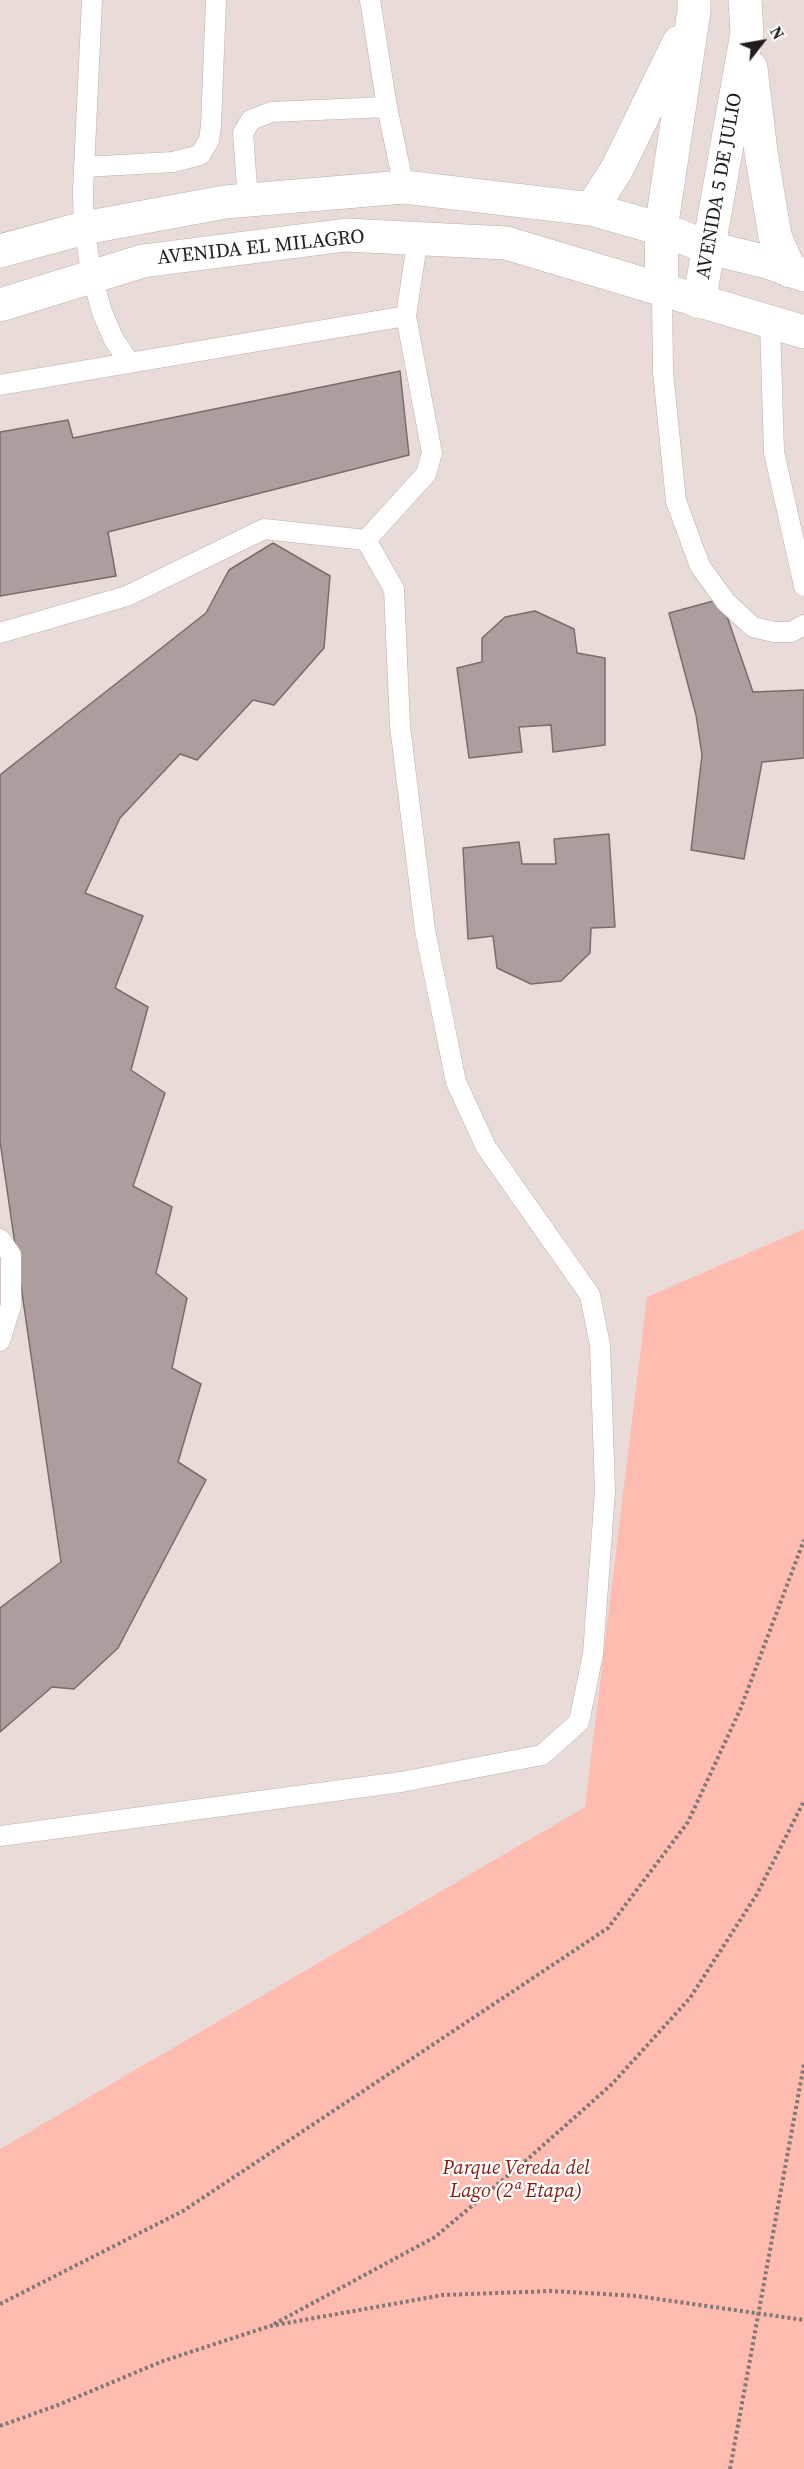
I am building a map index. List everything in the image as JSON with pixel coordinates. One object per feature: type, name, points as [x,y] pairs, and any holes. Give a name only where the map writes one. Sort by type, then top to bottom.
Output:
[{"type":"main road","name":"AVENIDA 5 DE JULIO","points":[[699,302],[747,33],[745,0]]},
{"type":"main road","points":[[591,209],[633,139],[694,5]]},
{"type":"main road","points":[[662,290],[661,230],[694,5]]},
{"type":"main road","points":[[747,33],[761,152],[775,237],[797,273]]},
{"type":"main road","points":[[0,251],[84,228],[225,202],[404,187],[591,209],[661,230],[710,248],[767,262],[797,273]]},
{"type":"main road","name":"AVENIDA EL MILAGRO","points":[[0,305],[142,261],[346,235],[418,237],[506,243],[770,324],[804,332]]},
{"type":"lane","points":[[92,0],[84,167],[84,228],[102,312],[114,340],[129,363]]},
{"type":"lane","points":[[84,167],[173,162],[200,154],[209,140],[211,126],[216,0]]},
{"type":"lane","points":[[370,0],[387,107],[404,187]]},
{"type":"lane","points":[[248,200],[243,133],[251,120],[271,112],[387,107]]},
{"type":"lane","points":[[366,540],[426,474],[432,453],[406,316],[418,237]]},
{"type":"lane","points":[[662,290],[663,372],[676,501],[700,567],[726,602],[753,627],[774,632],[791,632],[804,625]]},
{"type":"lane","points":[[0,385],[406,316]]},
{"type":"lane","points":[[770,324],[774,452],[804,586]]},
{"type":"lane","points":[[0,633],[127,596],[264,529],[366,540]]},
{"type":"lane","points":[[0,1836],[401,1782],[542,1755],[579,1722],[593,1654],[605,1491],[600,1345],[590,1294],[486,1147],[456,1082],[425,930],[400,726],[394,590],[366,540]]},
{"type":"lane","points":[[0,1239],[11,1255],[11,1305],[0,1341]]},
{"type":"path","points":[[0,2304],[183,2211],[608,1928],[688,1821],[740,1710],[804,1540]]},
{"type":"path","points":[[270,2326],[435,2237],[612,2084],[690,1998],[757,1893],[804,1802]]},
{"type":"path","points":[[730,2469],[804,2064]]},
{"type":"path","points":[[0,2426],[58,2405],[163,2361],[270,2326],[443,2295],[551,2291],[637,2296],[804,2320]]},
{"type":"green space","name":"Parque Vereda del Lago (2ª Etapa)","points":[[804,1229],[804,2469],[0,2469],[0,2149],[585,1807],[647,1297]]},
{"type":"building","points":[[400,371],[409,455],[108,532],[116,576],[0,596],[0,432],[68,420],[73,438]]},
{"type":"building","points":[[273,543],[330,576],[324,648],[274,705],[253,700],[197,760],[180,754],[120,818],[85,893],[143,916],[115,988],[148,1007],[131,1070],[165,1093],[133,1186],[172,1207],[156,1273],[187,1298],[172,1368],[201,1384],[178,1462],[206,1480],[118,1648],[74,1689],[52,1687],[0,1732],[0,1608],[61,1562],[0,1141],[0,775],[206,613],[229,570]]},
{"type":"building","points":[[721,599],[753,692],[804,690],[804,758],[762,762],[744,859],[691,850],[702,755],[696,715],[669,613]]},
{"type":"building","points":[[535,611],[574,629],[577,653],[605,658],[605,745],[553,752],[551,725],[519,727],[522,752],[469,758],[457,668],[482,662],[482,638],[505,617]]},
{"type":"building","points":[[609,834],[615,927],[591,928],[590,953],[561,981],[531,984],[497,968],[493,936],[468,939],[463,848],[519,842],[522,864],[556,864],[554,839]]}]
